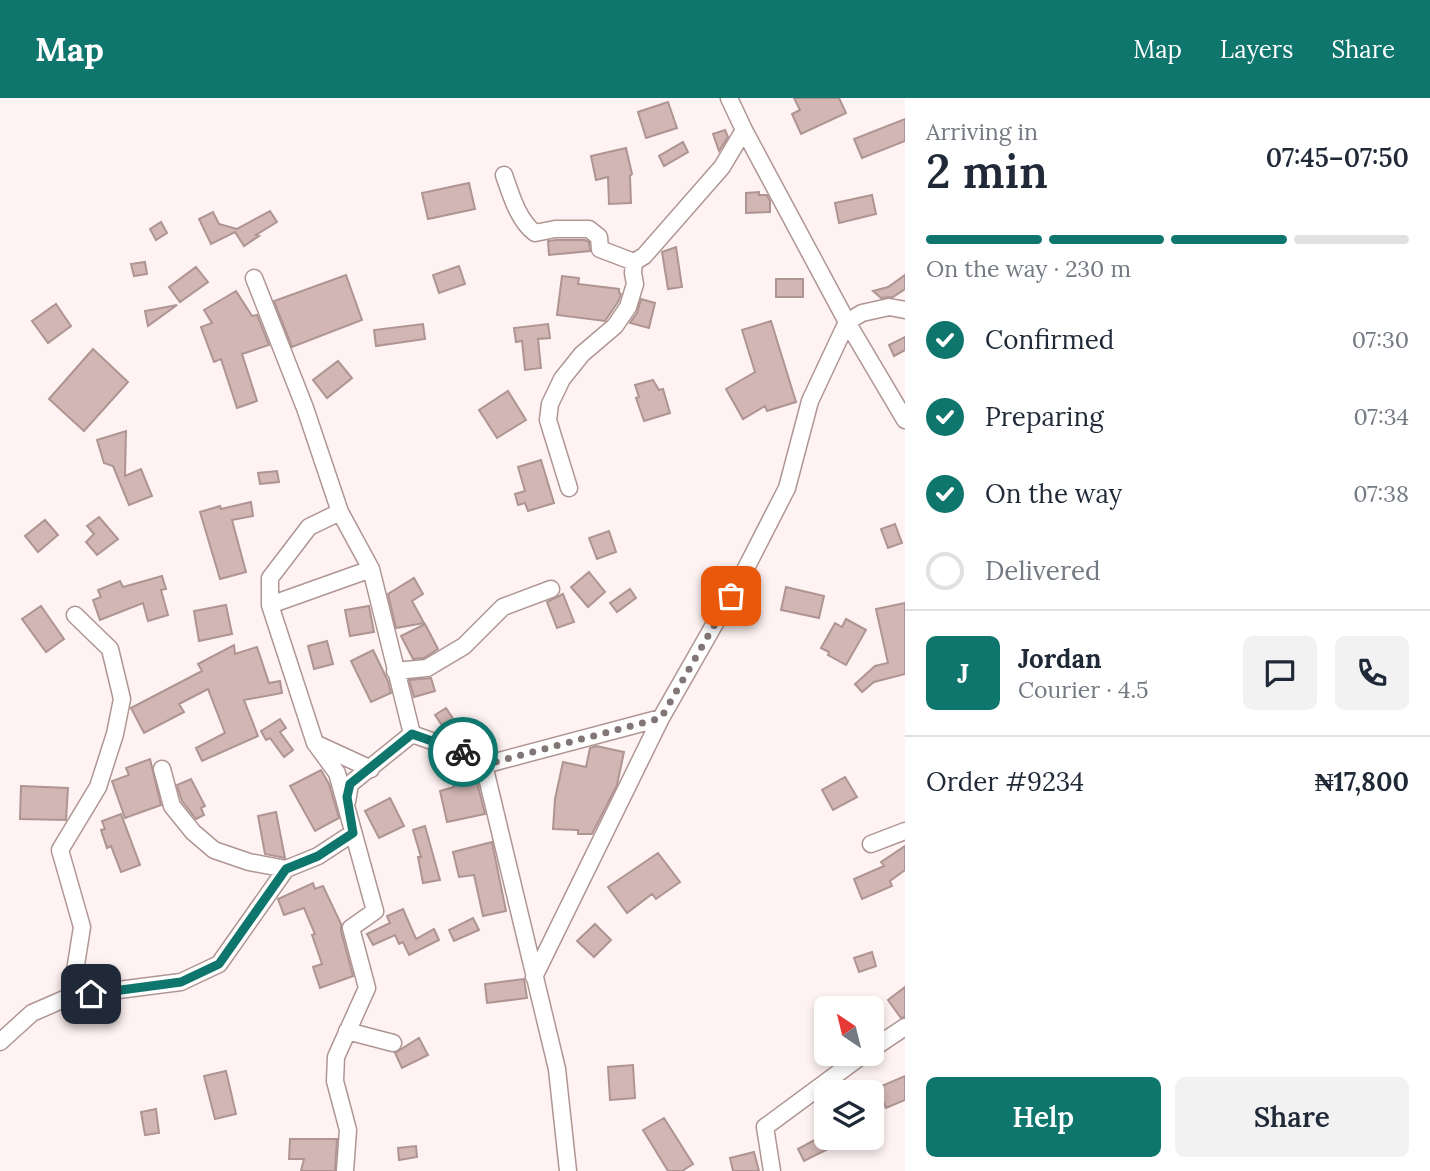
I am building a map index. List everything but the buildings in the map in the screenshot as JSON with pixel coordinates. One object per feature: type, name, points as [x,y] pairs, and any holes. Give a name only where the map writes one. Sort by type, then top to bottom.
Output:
[{"type":"street","points":[[729,98],[848,322],[905,421]]},
{"type":"street","points":[[634,262],[644,256],[722,167],[744,130]]},
{"type":"street","points":[[504,175],[519,212],[535,233],[555,229],[589,229],[599,237],[600,249],[634,262]]},
{"type":"street","points":[[569,488],[548,420],[550,404],[562,379],[582,354],[615,326],[628,307],[635,284],[634,262]]},
{"type":"street","points":[[254,278],[305,408],[340,512],[371,569],[412,734]]},
{"type":"street","points":[[534,977],[661,718],[742,576],[788,488],[810,401],[848,322],[862,313],[889,307],[905,310]]},
{"type":"street","points":[[340,512],[309,527],[270,578],[270,605],[315,743],[337,773],[375,911],[351,928],[367,988],[336,1057],[335,1081],[348,1130],[345,1171]]},
{"type":"street","points":[[270,605],[371,569]]},
{"type":"street","points":[[395,671],[427,668],[464,646],[503,607],[551,589]]},
{"type":"street","points":[[71,996],[82,926],[60,850],[98,787],[115,734],[122,699],[110,649],[75,615]]},
{"type":"street","points":[[484,765],[661,718]]},
{"type":"street","points":[[412,734],[474,756],[484,765],[557,1069],[568,1171]]},
{"type":"street","points":[[349,815],[347,797],[350,784],[412,734]]},
{"type":"street","points":[[315,743],[371,769]]},
{"type":"street","points":[[162,769],[172,806],[214,850],[249,862],[286,869]]},
{"type":"street","points":[[871,844],[905,831]]},
{"type":"street","points":[[0,1042],[32,1013],[71,996],[181,982],[219,964],[286,869],[318,856],[353,833]]},
{"type":"street","points":[[884,1041],[905,1027]]},
{"type":"street","points":[[347,1031],[393,1043]]},
{"type":"street","points":[[772,1171],[765,1127],[848,1066]]},
{"type":"way so far","points":[[463,752],[474,756],[484,765],[661,718],[731,596]]},
{"type":"route","points":[[91,994],[181,982],[219,964],[286,869],[318,856],[353,833],[347,797],[350,784],[360,775],[412,734],[463,752]]}]
